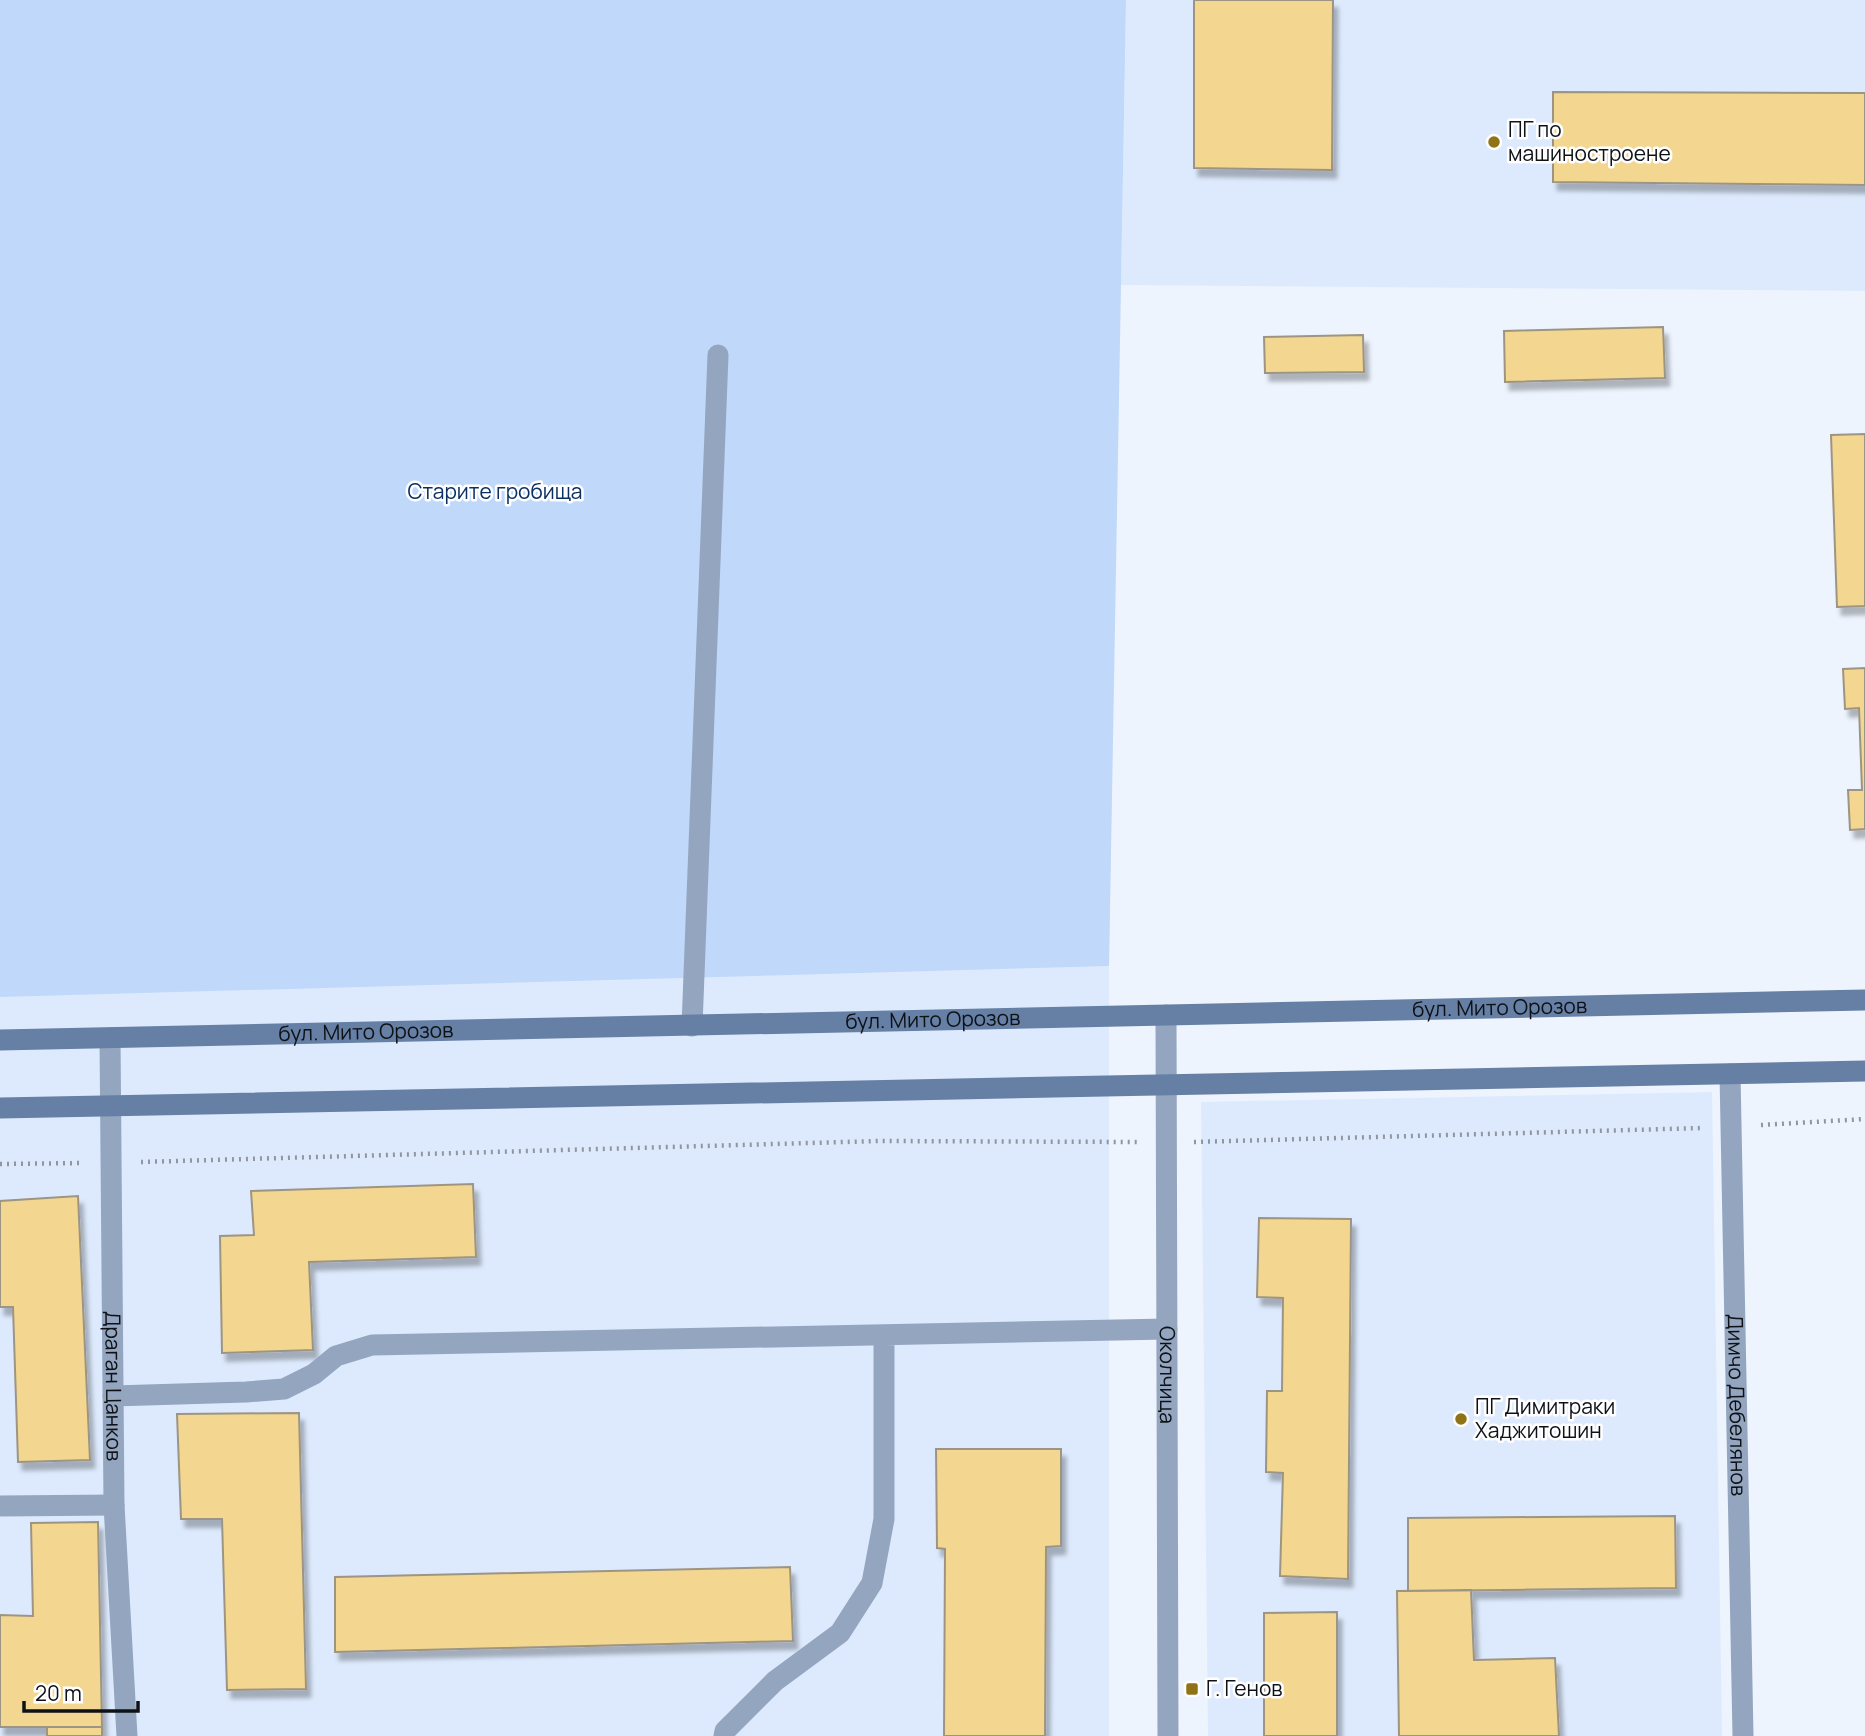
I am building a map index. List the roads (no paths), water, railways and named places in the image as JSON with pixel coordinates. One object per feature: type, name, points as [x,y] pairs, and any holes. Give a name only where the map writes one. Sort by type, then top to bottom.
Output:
[{"type":"main road","name":"бул. Мито Орозов","points":[[0,1040],[1865,1000]]},
{"type":"main road","points":[[0,1108],[1865,1071]]},
{"type":"street","points":[[692,1026],[718,355]]},
{"type":"street","name":"Околчица","points":[[1166,1015],[1168,1736]]},
{"type":"street","name":"Драган Цанков","points":[[110,1038],[114,1505],[127,1736]]},
{"type":"street","name":"Димчо Дебелянов","points":[[1730,1074],[1743,1736]]},
{"type":"street","points":[[113,1396],[246,1392],[284,1388],[314,1374],[336,1356],[372,1345],[1167,1329]]},
{"type":"street","points":[[724,1736],[725,1731],[775,1681],[840,1633],[872,1583],[884,1518],[884,1335]]},
{"type":"street","points":[[0,1506],[114,1505]]},
{"type":"place","name":"ПГ по машиностроене","points":[[1494,142]]},
{"type":"place","name":"ПГ Димитраки Хаджитошин","points":[[1461,1419]]},
{"type":"place","name":"Г. Генов","points":[[1192,1689]]},
{"type":"park label","name":"Старите гробища","points":[[495,492]]}]
